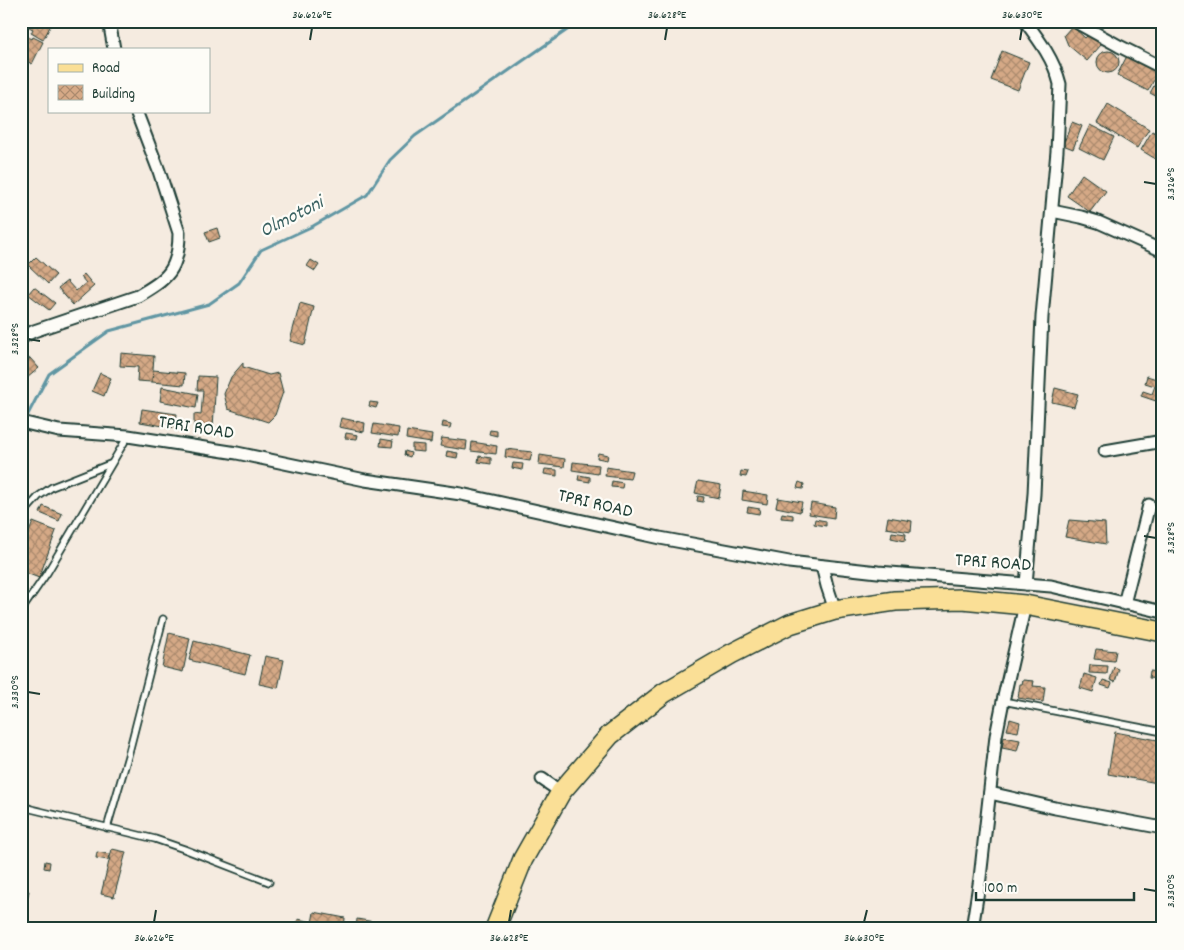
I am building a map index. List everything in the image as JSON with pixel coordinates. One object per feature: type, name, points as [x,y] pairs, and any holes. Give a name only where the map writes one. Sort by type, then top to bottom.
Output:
[{"type":"main road","points":[[495,929],[523,859],[561,792],[610,735],[664,693],[731,654],[790,624],[835,610],[895,601],[962,599],[1026,605],[1163,632]]},
{"type":"street","points":[[109,21],[114,48]]},
{"type":"street","points":[[1025,21],[1048,53],[1060,84],[1057,151],[1042,317],[1038,429],[1026,584]]},
{"type":"street","points":[[1074,21],[1118,46],[1163,68]]},
{"type":"street","points":[[21,338],[34,331],[138,296],[151,288],[173,267],[179,244],[177,222],[136,112]]},
{"type":"street","points":[[1052,211],[1098,222],[1163,251]]},
{"type":"street","name":"TPRI ROAD","points":[[26,423],[59,431],[128,436],[237,453],[365,480],[461,494],[660,538],[789,562],[878,572],[1051,586],[1163,612]]},
{"type":"street","points":[[1105,452],[1163,441]]},
{"type":"street","points":[[1124,604],[1149,506]]},
{"type":"street","points":[[822,566],[835,610]]},
{"type":"street","points":[[972,929],[980,878],[996,736],[1026,605]]},
{"type":"street","points":[[542,779],[561,792]]},
{"type":"street","points":[[990,793],[1055,808],[1163,828]]},
{"type":"lane","points":[[21,611],[47,573],[128,436]]},
{"type":"lane","points":[[21,516],[39,496],[52,486],[111,464]]},
{"type":"lane","points":[[107,828],[128,756],[163,619]]},
{"type":"lane","points":[[1003,701],[1163,732]]},
{"type":"lane","points":[[21,805],[162,842],[269,882]]},
{"type":"building","points":[[30,21],[53,21],[43,40],[31,33],[33,29],[27,26]]},
{"type":"building","points":[[1072,26],[1085,38],[1089,34],[1101,45],[1087,61],[1068,45],[1064,35]]},
{"type":"building","points":[[27,36],[43,42],[32,64],[21,58],[21,47]]},
{"type":"building","points":[[1002,51],[1029,62],[1018,90],[991,80]]},
{"type":"building","points":[[1108,51],[1118,58],[1119,62],[1112,72],[1108,73],[1098,66],[1097,62],[1104,52]]},
{"type":"building","points":[[1127,56],[1158,73],[1148,91],[1117,75]]},
{"type":"building","points":[[21,68],[26,70],[23,77],[21,76]]},
{"type":"building","points":[[1155,84],[1163,88],[1163,100],[1150,93]]},
{"type":"building","points":[[1108,104],[1149,129],[1137,148],[1097,123]]},
{"type":"building","points":[[1072,122],[1082,126],[1073,149],[1063,145]]},
{"type":"building","points":[[1090,125],[1114,137],[1103,160],[1079,148]]},
{"type":"building","points":[[1152,131],[1163,137],[1162,163],[1141,150]]},
{"type":"building","points":[[1082,174],[1106,191],[1090,212],[1067,196]]},
{"type":"building","points":[[217,228],[220,238],[209,242],[205,232]]},
{"type":"building","points":[[36,257],[56,275],[48,284],[28,265]]},
{"type":"building","points":[[311,260],[319,265],[315,271],[307,266]]},
{"type":"building","points":[[84,274],[94,286],[73,305],[58,288],[67,281],[76,291],[86,283],[81,277]]},
{"type":"building","points":[[34,287],[55,303],[49,310],[28,294]]},
{"type":"building","points":[[300,303],[314,307],[305,345],[290,341]]},
{"type":"building","points":[[121,353],[154,356],[152,382],[137,381],[138,367],[120,366]]},
{"type":"building","points":[[30,358],[39,368],[21,383],[21,365]]},
{"type":"building","points":[[243,363],[243,367],[269,375],[278,373],[283,392],[275,415],[268,422],[228,409],[224,394],[231,377]]},
{"type":"building","points":[[153,370],[185,373],[184,385],[152,382]]},
{"type":"building","points":[[100,373],[111,378],[104,396],[92,391]]},
{"type":"building","points":[[198,376],[216,377],[213,428],[194,427],[194,414],[201,415],[203,390],[197,390]]},
{"type":"building","points":[[1147,376],[1163,381],[1163,392],[1159,402],[1141,396],[1143,391],[1152,394],[1155,386],[1145,383]]},
{"type":"building","points":[[162,387],[198,394],[196,408],[160,401]]},
{"type":"building","points":[[1055,388],[1078,394],[1074,407],[1052,402]]},
{"type":"building","points":[[370,402],[378,403],[376,408],[369,406]]},
{"type":"building","points":[[142,409],[177,414],[175,428],[140,422]]},
{"type":"building","points":[[341,418],[365,423],[364,432],[339,427]]},
{"type":"building","points":[[443,422],[451,424],[450,428],[442,427]]},
{"type":"building","points":[[374,424],[399,428],[398,437],[372,433]]},
{"type":"building","points":[[490,430],[497,431],[497,436],[489,434]]},
{"type":"building","points":[[407,431],[432,435],[431,443],[406,439]]},
{"type":"building","points":[[346,433],[358,435],[357,439],[345,438]]},
{"type":"building","points":[[442,438],[467,441],[466,450],[440,446]]},
{"type":"building","points":[[381,439],[393,441],[392,447],[380,446]]},
{"type":"building","points":[[472,442],[497,446],[496,454],[471,451]]},
{"type":"building","points":[[412,444],[424,445],[424,452],[412,451]]},
{"type":"building","points":[[506,449],[532,452],[530,461],[505,457]]},
{"type":"building","points":[[405,451],[411,453],[410,457],[404,455]]},
{"type":"building","points":[[447,451],[458,453],[457,458],[446,456]]},
{"type":"building","points":[[598,453],[608,455],[607,460],[597,458]]},
{"type":"building","points":[[540,455],[565,459],[564,467],[539,464]]},
{"type":"building","points":[[479,456],[491,458],[491,464],[478,462]]},
{"type":"building","points":[[573,462],[599,465],[598,474],[572,470]]},
{"type":"building","points":[[513,463],[523,464],[522,470],[512,468]]},
{"type":"building","points":[[606,467],[632,471],[630,479],[605,476]]},
{"type":"building","points":[[545,469],[557,470],[557,476],[544,474]]},
{"type":"building","points":[[741,471],[748,472],[746,477],[740,476]]},
{"type":"building","points":[[579,475],[590,477],[590,482],[578,480]]},
{"type":"building","points":[[612,481],[623,483],[622,488],[611,487]]},
{"type":"building","points":[[698,481],[721,485],[719,498],[695,493]]},
{"type":"building","points":[[799,482],[804,484],[803,489],[797,488]]},
{"type":"building","points":[[743,491],[768,495],[767,504],[742,500]]},
{"type":"building","points":[[698,496],[704,497],[703,502],[697,501]]},
{"type":"building","points":[[778,498],[802,502],[800,512],[776,507]]},
{"type":"building","points":[[811,503],[835,507],[834,518],[809,514]]},
{"type":"building","points":[[43,506],[62,514],[59,521],[40,513]]},
{"type":"building","points":[[748,507],[760,509],[759,514],[747,512]]},
{"type":"building","points":[[782,513],[793,515],[793,519],[781,518]]},
{"type":"building","points":[[888,517],[912,521],[911,532],[886,528]]},
{"type":"building","points":[[815,519],[826,521],[826,526],[814,524]]},
{"type":"building","points":[[1069,520],[1105,523],[1106,544],[1065,537]]},
{"type":"building","points":[[33,522],[56,531],[39,578],[21,571],[21,552]]},
{"type":"building","points":[[892,532],[906,534],[905,541],[891,538]]},
{"type":"building","points":[[169,633],[190,638],[183,672],[162,667]]},
{"type":"building","points":[[194,641],[250,655],[245,674],[189,660]]},
{"type":"building","points":[[1096,649],[1116,651],[1114,661],[1094,659]]},
{"type":"building","points":[[265,656],[284,660],[278,688],[259,684]]},
{"type":"building","points":[[1090,665],[1108,666],[1107,674],[1089,673]]},
{"type":"building","points":[[1114,667],[1119,669],[1115,682],[1110,680]]},
{"type":"building","points":[[1150,671],[1159,672],[1158,679],[1149,678]]},
{"type":"building","points":[[1084,674],[1097,678],[1093,692],[1080,688]]},
{"type":"building","points":[[1023,680],[1034,681],[1033,686],[1045,687],[1043,702],[1018,698],[1020,684],[1022,684]]},
{"type":"building","points":[[1103,680],[1112,683],[1110,688],[1101,685]]},
{"type":"building","points":[[1010,719],[1020,722],[1018,732],[1007,730]]},
{"type":"building","points":[[1115,732],[1163,741],[1163,784],[1108,774]]},
{"type":"building","points":[[1004,737],[1020,740],[1017,751],[1002,748]]},
{"type":"building","points":[[112,849],[126,852],[114,897],[101,894]]},
{"type":"building","points":[[97,852],[109,854],[108,860],[96,858]]},
{"type":"building","points":[[45,861],[50,862],[49,869],[44,868]]},
{"type":"building","points":[[21,890],[29,891],[26,905],[21,904]]},
{"type":"building","points":[[314,912],[345,918],[344,929],[311,929]]},
{"type":"building","points":[[298,919],[312,922],[311,929],[296,929]]},
{"type":"building","points":[[357,919],[392,925],[391,929],[356,929]]},
{"type":"waterway","name":"Olmotoni","points":[[25,420],[49,374],[109,331],[209,304],[239,283],[261,250],[313,226],[367,195],[390,160],[415,136],[580,21]]}]
